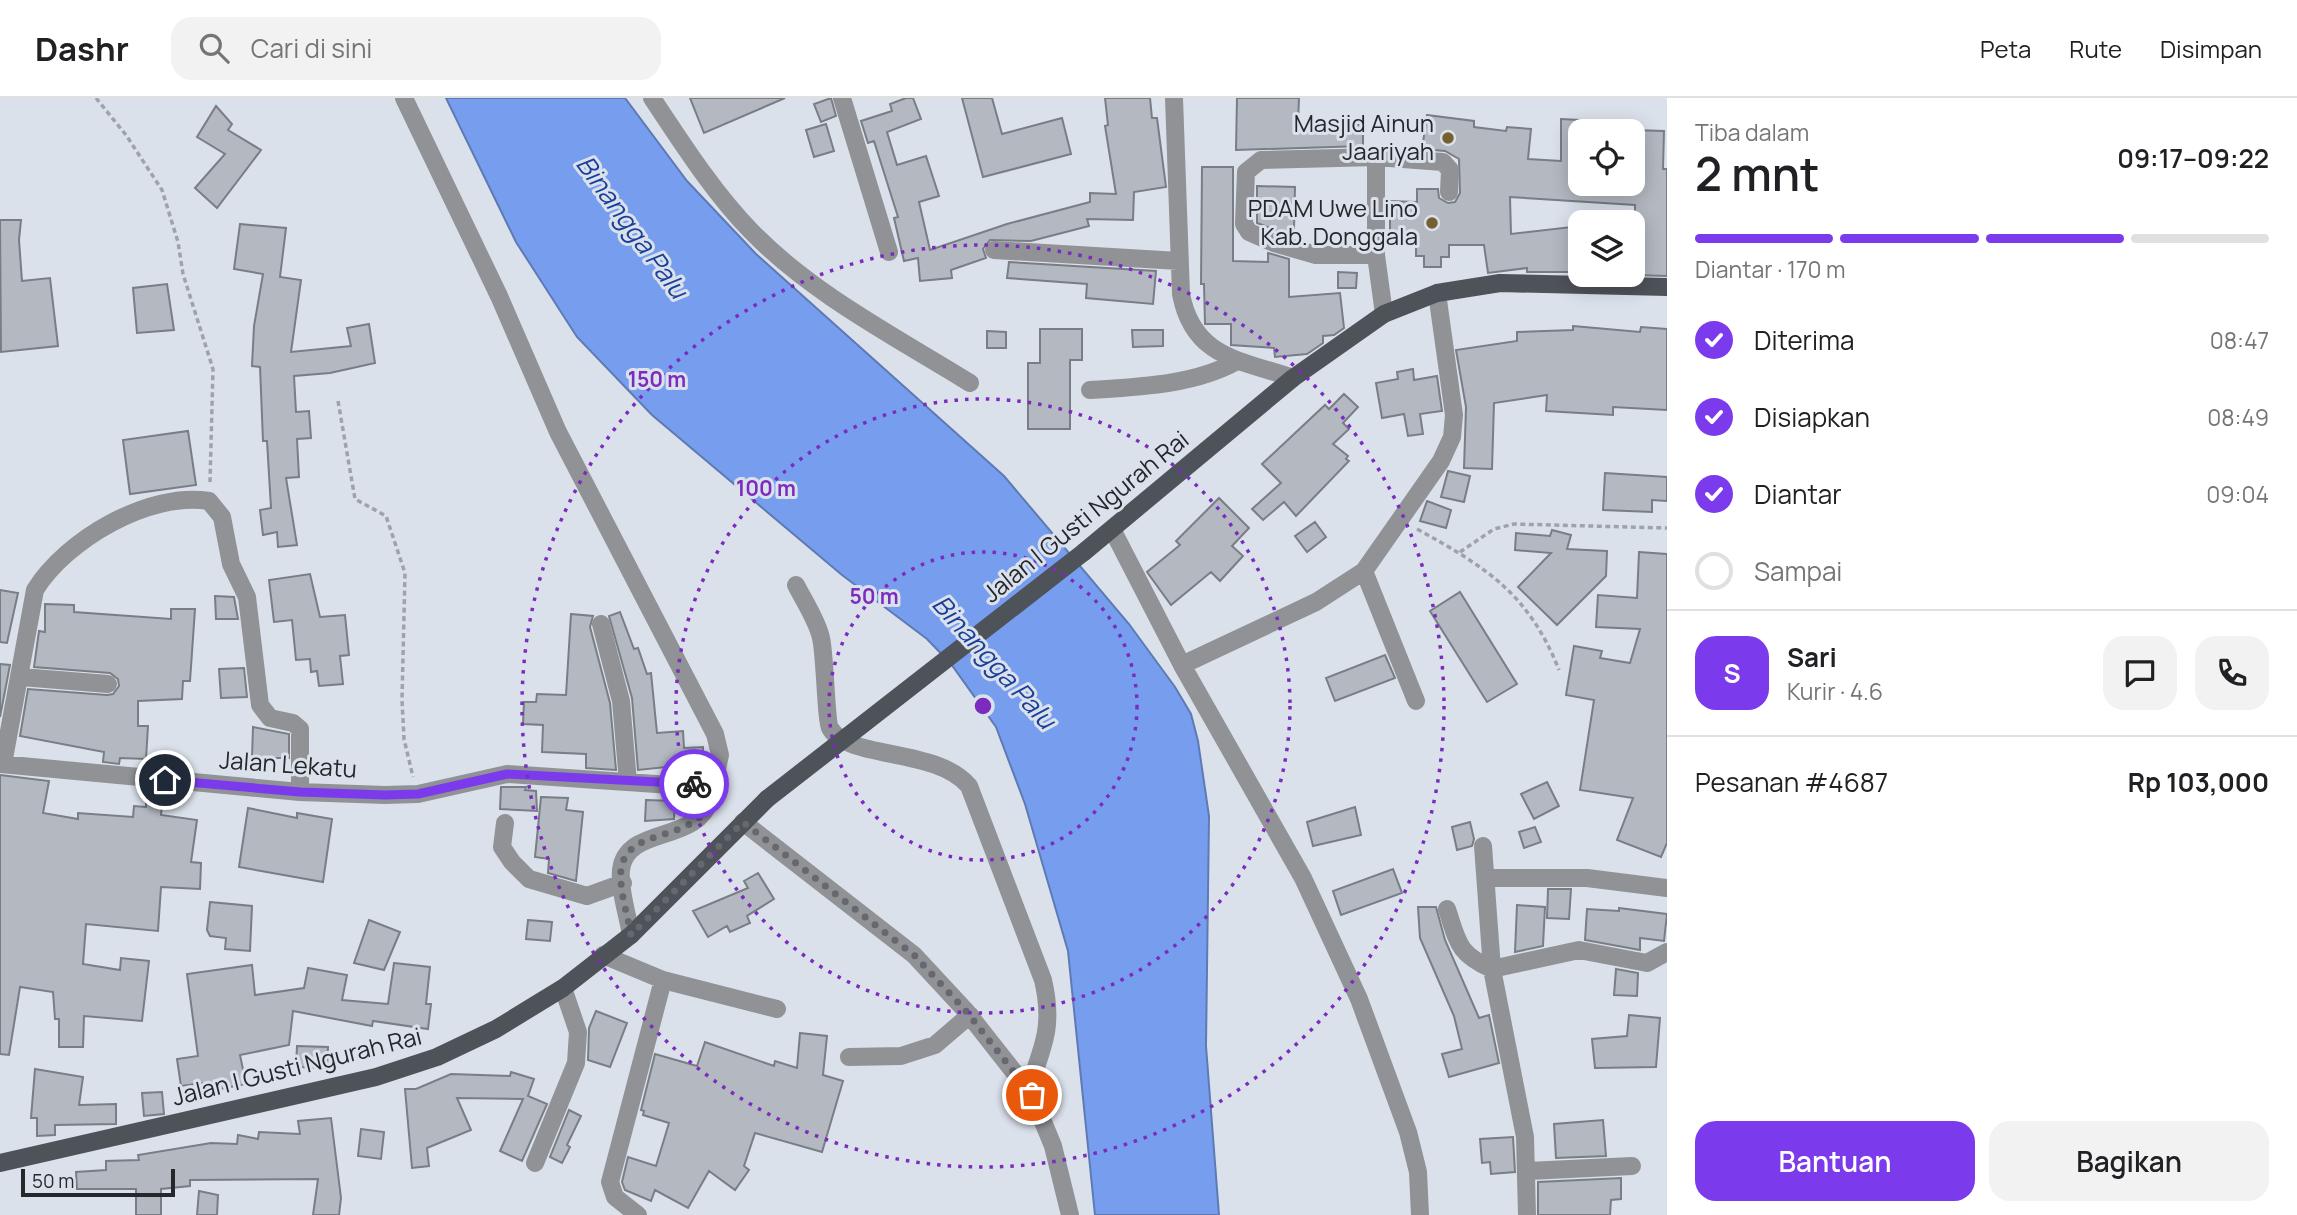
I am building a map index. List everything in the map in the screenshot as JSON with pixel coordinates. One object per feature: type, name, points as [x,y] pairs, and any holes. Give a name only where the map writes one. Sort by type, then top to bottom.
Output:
[{"type":"main road","name":"Jalan I Gusti Ngurah Rai","points":[[0,1163],[376,1077],[437,1057],[473,1040],[563,988],[631,935],[767,799],[1113,531],[1293,378],[1384,314],[1437,293],[1500,284],[1539,282],[1667,286]]},
{"type":"street","points":[[404,98],[499,296],[558,432],[715,734],[720,766],[713,778],[710,800],[697,820],[669,834],[641,842],[631,849],[621,871],[631,935]]},
{"type":"street","points":[[652,98],[693,158],[751,231],[805,276],[861,317],[970,383]]},
{"type":"street","points":[[842,98],[889,252]]},
{"type":"street","points":[[1174,98],[1182,303],[1193,331],[1206,346],[1237,361],[1293,378]]},
{"type":"street","points":[[1377,158],[1376,255],[1384,314]]},
{"type":"street","points":[[1376,255],[1316,255],[1274,243],[1249,232],[1244,224],[1246,172],[1261,160],[1377,158],[1443,162],[1450,170],[1449,192]]},
{"type":"street","points":[[994,250],[1179,261]]},
{"type":"street","points":[[1182,665],[1316,602],[1364,571],[1441,461],[1452,437],[1454,415],[1437,293]]},
{"type":"street","points":[[1090,390],[1206,375],[1237,361]]},
{"type":"street","points":[[2,764],[21,677],[34,590],[59,557],[117,520],[153,504],[178,500],[209,501],[222,517],[231,564],[247,597],[260,705],[270,718],[298,725],[302,733],[300,792]]},
{"type":"street","points":[[1113,531],[1182,665],[1303,877],[1359,999],[1408,1132],[1418,1172],[1420,1215]]},
{"type":"street","points":[[1364,571],[1416,701]]},
{"type":"street","points":[[796,584],[821,636],[828,691],[828,727],[841,740],[944,766],[960,775],[969,786],[1043,980],[1050,1010],[1045,1040],[1028,1090]]},
{"type":"street","points":[[601,624],[621,701],[628,782]]},
{"type":"street","points":[[21,677],[108,684]]},
{"type":"street","name":"Jalan Lekatu","points":[[2,764],[300,792],[418,794],[507,774],[689,784],[713,778]]},
{"type":"street","points":[[743,822],[914,955],[970,1015],[1028,1090],[1053,1146],[1070,1215]]},
{"type":"street","points":[[505,823],[502,847],[529,879],[587,896],[623,884]]},
{"type":"street","points":[[1483,846],[1492,970],[1510,1048],[1528,1171],[1527,1215]]},
{"type":"street","points":[[1486,878],[1587,878],[1667,888]]},
{"type":"street","points":[[1447,909],[1462,951],[1468,958],[1492,970],[1580,950],[1647,962],[1667,952]]},
{"type":"street","points":[[603,955],[663,980],[777,1009]]},
{"type":"street","points":[[638,1215],[615,1197],[610,1182],[663,980]]},
{"type":"street","points":[[535,1163],[576,1063],[578,1032],[563,988]]},
{"type":"street","points":[[849,1057],[901,1056],[935,1045],[970,1015]]},
{"type":"street","points":[[1528,1171],[1632,1166]]},
{"type":"path","points":[[96,98],[126,135],[162,190],[178,242],[183,274],[213,369],[209,501]]},
{"type":"path","points":[[338,401],[355,499],[386,516],[405,573],[401,700],[404,739],[418,794]]},
{"type":"path","points":[[1400,519],[1487,569],[1526,608],[1541,629],[1559,670]]},
{"type":"path","points":[[1460,552],[1494,529],[1514,524],[1667,528]]},
{"type":"water","name":"Binangga Palu","points":[[446,98],[625,98],[687,181],[756,254],[1004,476],[1129,624],[1175,687],[1191,714],[1198,741],[1209,816],[1206,1046],[1219,1215],[1095,1215],[1068,951],[1025,804],[996,727],[951,664],[927,639],[842,575],[652,415],[577,337],[516,242]]},
{"type":"building","points":[[690,98],[785,98],[704,133]]},
{"type":"building","points":[[831,98],[836,116],[821,122],[814,104]]},
{"type":"building","points":[[913,98],[921,119],[887,132],[897,165],[926,156],[939,196],[919,202],[930,250],[1007,224],[1090,202],[1090,193],[1116,194],[1105,126],[1108,125],[1105,98],[1150,98],[1152,118],[1157,118],[1166,187],[1134,192],[1133,220],[1087,219],[1089,226],[1031,241],[990,240],[983,249],[986,258],[951,270],[952,278],[920,281],[918,258],[904,261],[894,218],[898,217],[874,141],[868,143],[861,121],[892,111],[890,104]]},
{"type":"building","points":[[962,98],[992,98],[1002,134],[1062,118],[1071,154],[983,177]]},
{"type":"building","points":[[1237,98],[1299,98],[1298,124],[1363,125],[1363,146],[1236,150]]},
{"type":"building","points":[[216,106],[232,124],[228,130],[261,150],[217,208],[195,188],[225,154],[197,137]]},
{"type":"building","points":[[1427,115],[1474,121],[1474,127],[1506,131],[1507,127],[1531,129],[1528,159],[1561,161],[1561,119],[1568,119],[1568,196],[1645,196],[1645,130],[1664,131],[1663,169],[1667,169],[1667,276],[1645,275],[1645,210],[1635,210],[1635,205],[1510,197],[1511,234],[1568,227],[1568,272],[1527,272],[1527,268],[1488,273],[1484,245],[1449,245],[1449,257],[1441,257],[1441,267],[1424,267],[1424,256],[1416,256],[1416,244],[1390,244],[1390,201],[1417,202],[1417,189],[1438,189],[1439,198],[1448,203],[1455,202],[1460,193],[1459,159],[1445,151],[1422,149]]},
{"type":"building","points":[[826,124],[834,151],[814,157],[806,130]]},
{"type":"building","points":[[1202,167],[1233,167],[1233,261],[1268,262],[1268,253],[1289,259],[1289,297],[1340,293],[1344,328],[1334,335],[1323,336],[1323,343],[1307,354],[1275,357],[1274,348],[1231,345],[1231,324],[1205,324],[1204,284],[1201,284]]},
{"type":"building","points":[[1257,186],[1295,187],[1294,229],[1289,229],[1289,235],[1257,223]]},
{"type":"building","points":[[0,220],[21,220],[19,240],[22,281],[50,278],[58,346],[1,352]]},
{"type":"building","points":[[240,224],[286,228],[280,277],[301,280],[291,352],[351,346],[347,328],[369,324],[375,363],[330,373],[294,376],[296,412],[309,411],[311,438],[297,439],[299,477],[286,478],[297,545],[278,547],[277,532],[263,535],[260,510],[271,508],[267,441],[263,441],[260,367],[252,366],[254,326],[263,274],[234,269]]},
{"type":"building","points":[[1009,262],[1156,271],[1153,304],[1086,298],[1087,284],[1007,278]]},
{"type":"building","points":[[1338,272],[1357,273],[1356,288],[1338,288]]},
{"type":"building","points":[[167,284],[174,330],[137,333],[133,288]]},
{"type":"building","points":[[1573,326],[1640,332],[1641,327],[1667,329],[1667,410],[1613,407],[1613,415],[1546,411],[1547,395],[1494,403],[1492,469],[1464,468],[1466,407],[1456,350],[1517,341],[1517,332],[1573,330]]},
{"type":"building","points":[[1040,329],[1082,329],[1082,360],[1070,360],[1070,429],[1028,429],[1028,363],[1040,363]]},
{"type":"building","points":[[1132,330],[1163,330],[1163,346],[1133,347]]},
{"type":"building","points":[[987,331],[1006,332],[1006,348],[987,348]]},
{"type":"building","points":[[1413,369],[1414,380],[1437,376],[1442,411],[1420,414],[1423,434],[1408,436],[1404,414],[1382,418],[1376,383],[1398,379],[1397,372]]},
{"type":"building","points":[[1344,394],[1358,407],[1343,423],[1349,429],[1333,444],[1348,456],[1346,459],[1349,461],[1296,516],[1284,502],[1263,520],[1252,509],[1281,483],[1262,464],[1325,405],[1329,409]]},
{"type":"building","points":[[188,431],[196,485],[130,494],[123,440]]},
{"type":"building","points":[[1448,471],[1470,476],[1464,502],[1441,497]]},
{"type":"building","points":[[1605,473],[1667,477],[1667,501],[1652,500],[1652,512],[1603,510]]},
{"type":"building","points":[[1219,498],[1249,528],[1232,546],[1243,556],[1220,581],[1211,572],[1171,605],[1147,572],[1180,545],[1176,541]]},
{"type":"building","points":[[1427,501],[1451,510],[1446,528],[1420,521]]},
{"type":"building","points":[[1315,522],[1326,537],[1307,552],[1295,536]]},
{"type":"building","points":[[1552,530],[1571,535],[1567,549],[1607,551],[1606,576],[1557,625],[1518,587],[1551,553],[1515,550],[1516,533],[1550,536]]},
{"type":"building","points":[[1639,552],[1667,554],[1667,843],[1661,857],[1617,840],[1633,798],[1580,790],[1594,700],[1566,695],[1574,646],[1602,651],[1600,658],[1630,663],[1640,629],[1596,627],[1598,595],[1637,598]]},
{"type":"building","points":[[310,574],[320,617],[345,615],[349,655],[340,656],[343,684],[319,686],[317,671],[311,672],[310,659],[296,660],[292,620],[274,622],[269,580]]},
{"type":"building","points":[[0,590],[18,593],[7,643],[0,642]]},
{"type":"building","points":[[1460,592],[1517,684],[1487,702],[1430,611]]},
{"type":"building","points":[[215,596],[234,597],[238,619],[216,619]]},
{"type":"building","points":[[45,604],[74,605],[74,612],[171,619],[171,609],[195,609],[190,681],[183,681],[182,699],[138,701],[138,726],[148,726],[146,759],[120,758],[119,764],[103,762],[104,752],[20,736],[28,689],[107,695],[113,694],[119,686],[118,679],[110,673],[34,667],[39,631],[45,632]]},
{"type":"building","points":[[620,612],[634,649],[638,648],[647,674],[651,673],[657,733],[683,731],[684,748],[703,747],[703,769],[686,769],[686,772],[671,774],[666,773],[666,767],[638,770],[632,698],[609,616]]},
{"type":"building","points":[[571,614],[593,616],[590,627],[610,703],[616,770],[586,768],[586,754],[542,752],[543,725],[523,724],[524,702],[536,702],[537,694],[566,695]]},
{"type":"building","points":[[1385,655],[1395,678],[1335,701],[1326,678]]},
{"type":"building","points":[[0,664],[10,665],[0,717]]},
{"type":"building","points":[[244,668],[247,697],[221,698],[219,669]]},
{"type":"building","points":[[253,727],[289,734],[289,758],[252,758]]},
{"type":"building","points":[[0,775],[49,781],[43,813],[78,819],[78,813],[133,817],[134,806],[146,807],[146,792],[163,793],[161,815],[197,820],[191,862],[201,863],[200,889],[161,887],[158,931],[86,924],[83,964],[120,970],[121,958],[149,961],[142,1021],[84,1016],[83,1047],[59,1047],[59,1019],[55,1019],[53,992],[20,987],[9,1055],[0,1054]]},
{"type":"building","points":[[1547,782],[1559,806],[1534,819],[1521,794]]},
{"type":"building","points":[[501,787],[526,787],[525,790],[536,791],[537,811],[500,809]]},
{"type":"building","points":[[541,797],[568,798],[566,810],[583,812],[576,881],[548,873],[549,859],[535,857]]},
{"type":"building","points":[[646,800],[675,801],[674,819],[645,821]]},
{"type":"building","points":[[1355,807],[1361,835],[1313,846],[1307,822]]},
{"type":"building","points":[[248,808],[297,818],[297,813],[332,819],[323,882],[239,867]]},
{"type":"building","points":[[1470,822],[1474,839],[1472,846],[1457,850],[1452,827]]},
{"type":"building","points":[[1535,827],[1541,842],[1524,848],[1519,832]]},
{"type":"building","points":[[1393,869],[1402,893],[1341,915],[1333,891]]},
{"type":"building","points":[[758,873],[774,899],[747,916],[750,923],[730,932],[727,926],[708,937],[693,911],[748,888],[744,881]]},
{"type":"building","points":[[1548,889],[1571,889],[1569,919],[1547,918]]},
{"type":"building","points":[[210,902],[252,906],[250,951],[225,949],[226,938],[210,936],[207,930]]},
{"type":"building","points":[[1517,905],[1545,907],[1543,946],[1515,952]]},
{"type":"building","points":[[1418,907],[1436,907],[1445,940],[1479,1018],[1489,1015],[1499,1063],[1449,1077],[1442,1054],[1462,1049],[1454,1016],[1420,938]]},
{"type":"building","points":[[1619,908],[1667,914],[1664,941],[1640,938],[1640,950],[1585,940],[1587,909],[1619,911]]},
{"type":"building","points":[[369,920],[400,932],[384,970],[354,963]]},
{"type":"building","points":[[528,920],[552,922],[550,941],[526,939]]},
{"type":"building","points":[[394,963],[430,967],[426,1004],[431,1004],[428,1029],[373,1021],[372,1026],[293,1011],[289,1045],[240,1055],[246,1084],[220,1089],[218,1081],[181,1086],[177,1059],[198,1056],[187,974],[252,965],[255,995],[304,988],[308,968],[347,975],[342,1000],[388,1004]]},
{"type":"building","points":[[1616,969],[1638,973],[1637,996],[1614,995]]},
{"type":"building","points":[[596,1011],[627,1023],[610,1067],[588,1060],[589,1028]]},
{"type":"building","points":[[1629,1015],[1660,1018],[1656,1067],[1595,1068],[1592,1039],[1627,1036]]},
{"type":"building","points":[[800,1033],[827,1036],[823,1075],[843,1081],[822,1152],[755,1133],[744,1166],[749,1170],[735,1190],[709,1171],[688,1208],[655,1190],[651,1201],[625,1190],[622,1182],[628,1157],[656,1166],[669,1123],[643,1115],[644,1111],[641,1110],[655,1054],[697,1066],[705,1042],[774,1066],[775,1061],[797,1068]]},
{"type":"building","points":[[297,1046],[328,1047],[327,1068],[296,1067]]},
{"type":"building","points":[[35,1069],[83,1077],[79,1105],[116,1104],[116,1124],[55,1125],[55,1135],[37,1136],[37,1118],[31,1118]]},
{"type":"building","points":[[511,1072],[534,1079],[528,1096],[547,1104],[522,1161],[500,1151],[523,1099],[457,1098],[471,1130],[427,1148],[429,1166],[412,1168],[405,1089],[416,1089],[451,1074],[510,1076]]},
{"type":"building","points":[[162,1092],[164,1114],[144,1116],[142,1093]]},
{"type":"building","points":[[569,1110],[581,1116],[567,1145],[570,1147],[562,1163],[550,1157]]},
{"type":"building","points":[[331,1118],[341,1198],[339,1215],[313,1215],[318,1179],[190,1180],[190,1186],[161,1189],[161,1215],[136,1215],[136,1189],[77,1189],[76,1172],[106,1170],[106,1161],[139,1160],[138,1155],[211,1143],[237,1144],[238,1135],[258,1139],[259,1132],[300,1134],[298,1121]]},
{"type":"building","points":[[1603,1120],[1606,1156],[1556,1158],[1554,1124]]},
{"type":"building","points":[[361,1129],[384,1132],[381,1159],[358,1156]]},
{"type":"building","points":[[1513,1137],[1515,1172],[1491,1174],[1490,1162],[1482,1163],[1480,1139]]},
{"type":"building","points":[[1621,1178],[1621,1199],[1611,1200],[1610,1215],[1538,1215],[1538,1182]]},
{"type":"building","points":[[199,1191],[218,1195],[217,1215],[197,1215]]},
{"type":"way so far","points":[[694,784],[713,778],[710,800],[697,820],[685,828],[641,842],[631,849],[625,858],[621,871],[631,935],[743,822],[914,955],[966,1011],[1032,1095]]},
{"type":"place","name":"Masjid Ainun Jaariyah","points":[[1448,138]]},
{"type":"place","name":"PDAM Uwe Lino Kab. Donggala","points":[[1432,223]]},
{"type":"route","points":[[165,780],[300,792],[385,795],[418,794],[507,774],[671,785],[694,784]]}]
